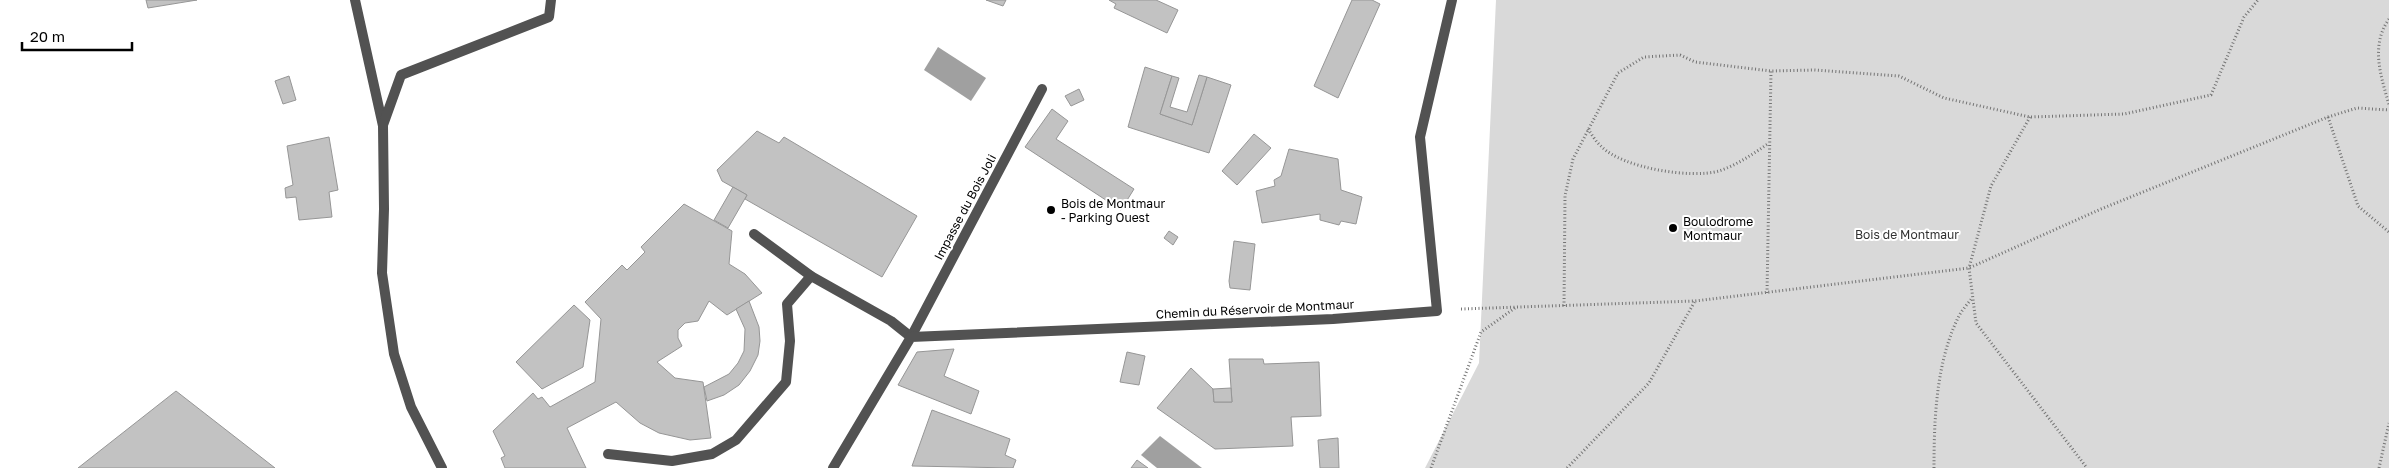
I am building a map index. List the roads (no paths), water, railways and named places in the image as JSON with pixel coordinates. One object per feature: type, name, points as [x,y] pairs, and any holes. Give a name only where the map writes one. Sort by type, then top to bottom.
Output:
[{"type":"street","points":[[356,0],[383,126],[384,209],[382,273],[394,354],[411,407],[442,468]]},
{"type":"street","points":[[383,126],[401,75],[549,17],[551,0]]},
{"type":"street","name":"Chemin du Réservoir de Montmaur","points":[[911,337],[1323,319],[1437,311],[1420,137],[1452,0]]},
{"type":"street","name":"Impasse du Bois Joli","points":[[911,337],[1042,89]]},
{"type":"street","points":[[754,234],[811,276],[891,321],[911,337],[833,468]]},
{"type":"street","points":[[608,454],[672,461],[712,454],[736,440],[786,382],[790,342],[787,304],[811,276]]},
{"type":"place","name":"Bois de Montmaur - Parking Ouest","points":[[1051,210]]},
{"type":"place","name":"Boulodrome Montmaur","points":[[1673,228]]},
{"type":"park label","name":"Bois de Montmaur","points":[[1907,234]]}]
